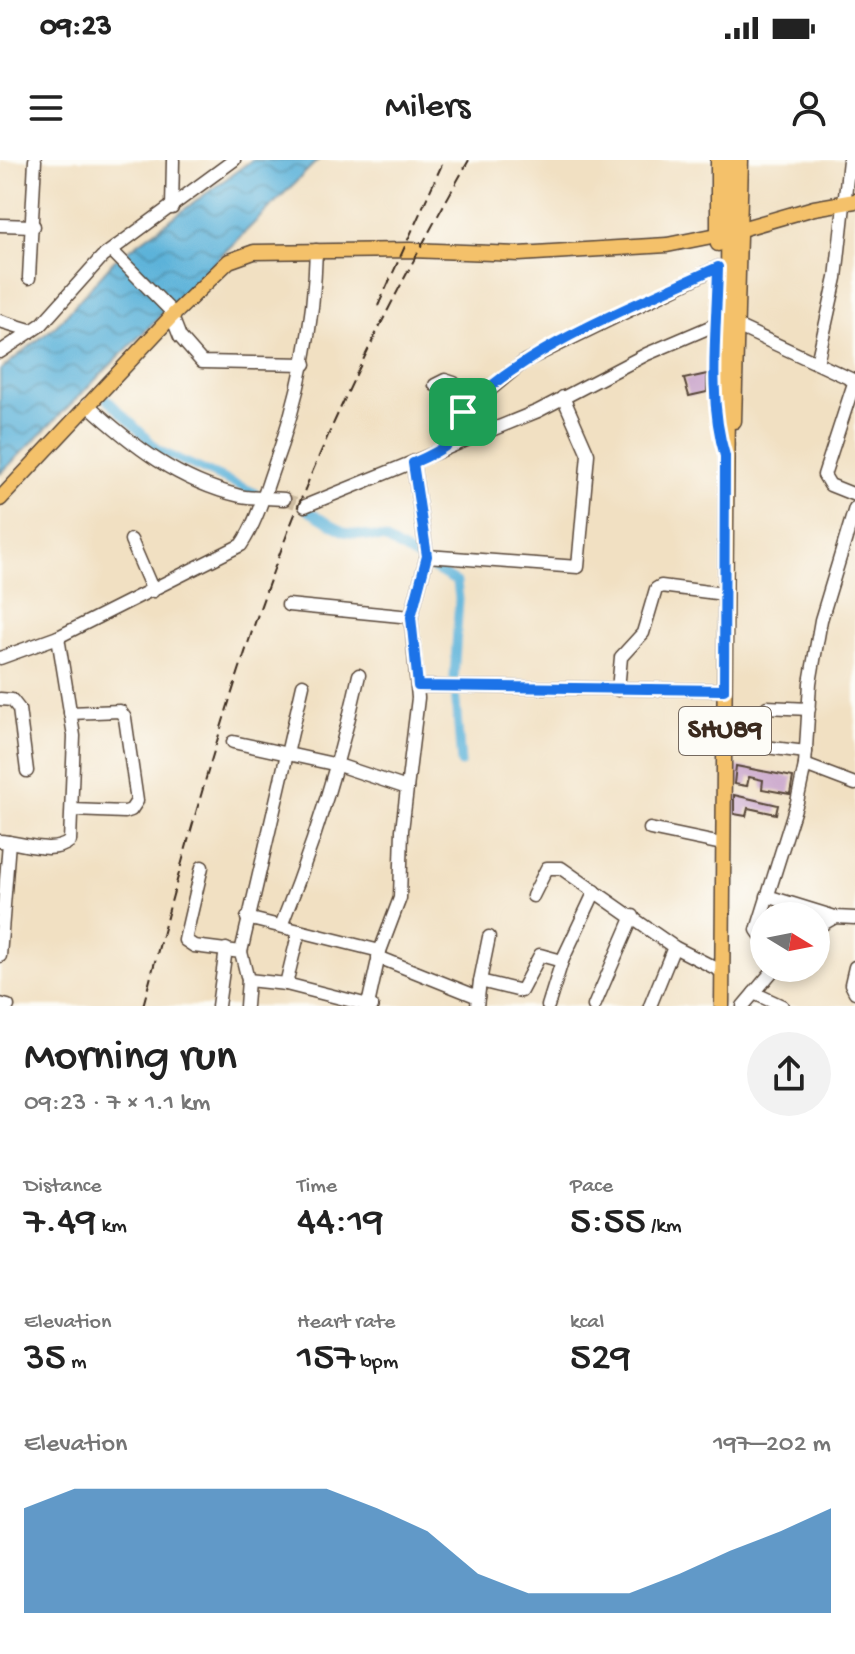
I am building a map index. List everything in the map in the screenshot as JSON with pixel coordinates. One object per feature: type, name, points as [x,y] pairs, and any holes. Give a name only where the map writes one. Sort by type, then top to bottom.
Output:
[{"type":"main road","points":[[718,160],[716,373],[720,439],[725,456]]},
{"type":"main road","name":"SHU89","points":[[722,1006],[729,160]]},
{"type":"main road","points":[[725,456],[733,437],[739,327],[741,160]]},
{"type":"main road","points":[[741,229],[850,201]]},
{"type":"main road","points":[[0,499],[48,451],[170,313],[229,261],[254,252],[533,253],[651,247],[717,235]]},
{"type":"street","points":[[29,278],[35,160]]},
{"type":"street","points":[[172,208],[173,160]]},
{"type":"street","points":[[0,352],[42,324],[114,253],[234,160]]},
{"type":"street","points":[[817,363],[850,201],[849,160]]},
{"type":"street","points":[[0,225],[34,226]]},
{"type":"street","points":[[0,658],[58,637],[241,545],[253,527],[296,406],[314,302],[316,250]]},
{"type":"street","points":[[114,253],[170,313],[187,348],[202,362],[305,364]]},
{"type":"street","points":[[463,412],[525,361],[718,267]]},
{"type":"street","points":[[0,321],[30,330]]},
{"type":"street","points":[[305,506],[441,451],[717,324]]},
{"type":"street","points":[[739,327],[855,381],[824,475],[830,485],[855,495]]},
{"type":"street","points":[[435,385],[445,380],[454,383],[465,421],[461,430],[441,451]]},
{"type":"street","points":[[427,556],[578,567],[588,454],[563,397]]},
{"type":"street","points":[[87,404],[128,441],[172,472],[245,497],[284,499]]},
{"type":"street","points":[[248,980],[286,984],[352,1003],[370,1005],[379,954],[400,898],[402,830],[418,686],[411,617],[427,556],[413,463]]},
{"type":"street","points":[[765,902],[797,802],[821,620],[855,508]]},
{"type":"street","points":[[131,540],[153,591]]},
{"type":"street","points":[[618,690],[621,657],[643,633],[656,589],[672,587],[724,594]]},
{"type":"street","points":[[288,605],[411,617]]},
{"type":"street","points":[[0,956],[5,841],[63,847],[70,841],[75,771],[58,637]]},
{"type":"street","points":[[281,926],[313,845],[338,765],[359,675]]},
{"type":"street","points":[[246,1006],[248,980],[241,952],[247,918],[303,685]]},
{"type":"street","points":[[418,686],[724,690]]},
{"type":"street","points":[[0,699],[12,700],[19,709],[27,771]]},
{"type":"street","points":[[767,707],[809,709]]},
{"type":"street","points":[[70,713],[120,711],[127,730],[137,801],[131,810],[125,812],[72,810]]},
{"type":"street","points":[[233,742],[338,765],[407,788]]},
{"type":"street","points":[[725,742],[805,758],[855,784]]},
{"type":"street","points":[[650,829],[722,844]]},
{"type":"street","points":[[202,867],[185,940],[194,946],[241,952]]},
{"type":"street","points":[[533,896],[542,875],[554,867],[633,916],[674,947],[723,972]]},
{"type":"street","points":[[548,1006],[562,961],[595,891]]},
{"type":"street","points":[[767,896],[835,917],[855,918]]},
{"type":"street","points":[[594,1006],[633,916]]},
{"type":"street","points":[[830,920],[835,917]]},
{"type":"street","points":[[247,918],[379,954],[478,1001],[489,937]]},
{"type":"street","points":[[286,984],[299,931]]},
{"type":"street","points":[[650,1006],[674,947]]},
{"type":"street","points":[[218,1006],[226,949]]},
{"type":"street","points":[[480,981],[521,991],[540,955],[562,961]]},
{"type":"street","points":[[855,967],[851,984],[855,992]]},
{"type":"street","points":[[743,1006],[763,982]]},
{"type":"street","points":[[754,993],[782,1006]]},
{"type":"street","points":[[0,1004],[8,1006]]},
{"type":"water","points":[[252,160],[318,160],[0,474],[0,370],[57,325],[114,261]]},
{"type":"building","points":[[707,374],[707,392],[689,396],[684,379]]},
{"type":"building","points":[[736,766],[793,777],[790,794],[762,789],[763,780],[749,777],[747,786],[734,784]]},
{"type":"building","points":[[734,795],[778,805],[776,814],[748,808],[746,816],[734,814]]},
{"type":"waterway","points":[[107,399],[160,451],[254,492]]},
{"type":"waterway","points":[[308,511],[344,532],[385,539],[422,561]]},
{"type":"waterway","points":[[430,567],[457,582],[459,599],[454,678],[461,763]]},
{"type":"tunnel","points":[[284,499],[305,506]]},
{"type":"railway","points":[[378,306],[444,160]]},
{"type":"railway","points":[[143,1006],[230,699],[293,519],[375,336],[469,160]]},
{"type":"route","points":[[718,267],[716,373],[720,439],[725,456],[724,690],[418,686],[411,617],[427,556],[413,463],[441,451],[461,430],[465,421],[463,412],[475,398],[525,361],[718,267]]}]
